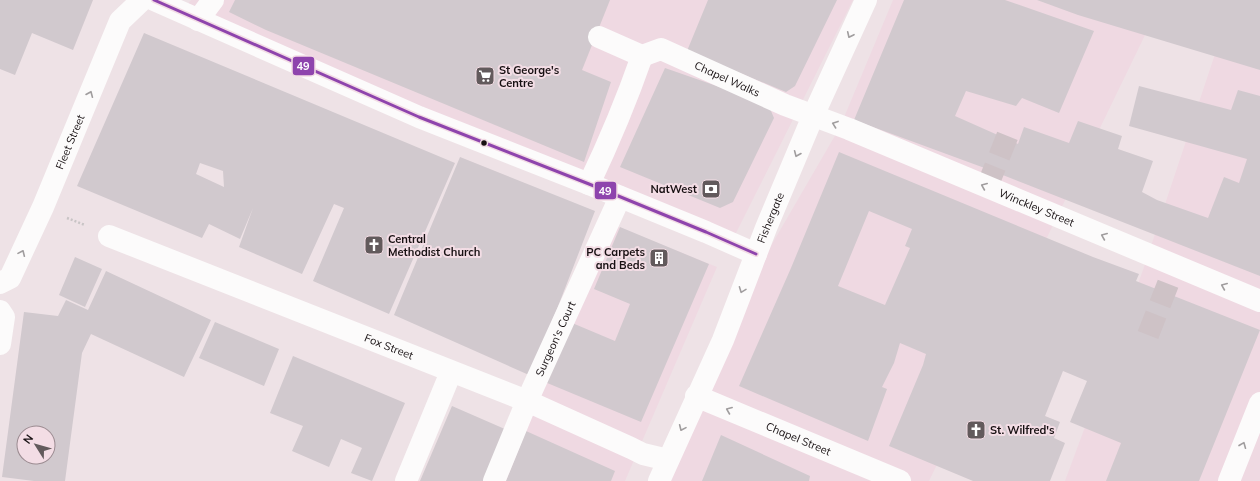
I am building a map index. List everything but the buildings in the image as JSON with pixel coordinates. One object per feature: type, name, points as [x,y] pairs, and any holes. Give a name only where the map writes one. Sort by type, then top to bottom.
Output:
[{"type":"street","name":"Fleet Street","points":[[0,284],[10,278],[42,207],[120,21],[142,0]]},
{"type":"street","points":[[154,0],[419,117],[589,184],[756,254]]},
{"type":"street","points":[[198,20],[213,0]]},
{"type":"street","name":"Fishergate","points":[[659,481],[696,396],[723,340],[756,254],[813,116],[866,0]]},
{"type":"street","points":[[589,184],[627,99],[642,56],[599,37]]},
{"type":"street","name":"Chapel Walks","points":[[642,56],[661,49],[813,116]]},
{"type":"street","name":"Winckley Street","points":[[813,116],[849,129],[1260,301]]},
{"type":"street","name":"Surgeon's Court","points":[[494,481],[527,401],[620,197]]},
{"type":"street","name":"Fox Street","points":[[109,236],[527,401],[643,454],[668,460]]},
{"type":"street","points":[[0,311],[4,318],[0,344]]},
{"type":"street","points":[[406,481],[451,372]]},
{"type":"street","name":"Chapel Street","points":[[696,396],[900,481]]},
{"type":"street","points":[[1229,481],[1260,403]]},
{"type":"path","points":[[42,207],[109,236]]},
{"type":"shaded area","points":[[191,0],[853,0],[731,243],[188,4]]},
{"type":"shaded area","points":[[893,0],[1162,0],[929,481],[661,481],[757,270],[840,127]]},
{"type":"shaded area","points":[[1233,0],[1260,0],[1260,481],[1065,481],[1143,270]]},
{"type":"shaded area","points":[[613,225],[717,267],[625,481],[501,481]]},
{"type":"tunnel","points":[[987,187],[1011,127]]},
{"type":"tunnel","points":[[1148,335],[1175,266]]},
{"type":"transit line","name":"49","points":[[154,0],[419,117],[589,184],[756,254]]},
{"type":"place","name":"St George's Centre","points":[[485,76]]},
{"type":"place","name":"NatWest","points":[[711,189]]},
{"type":"place","name":"Central Methodist Church","points":[[374,245]]},
{"type":"place","name":"PC Carpets and Beds","points":[[659,258]]},
{"type":"place","name":"St. Wilfred's","points":[[976,430]]}]
